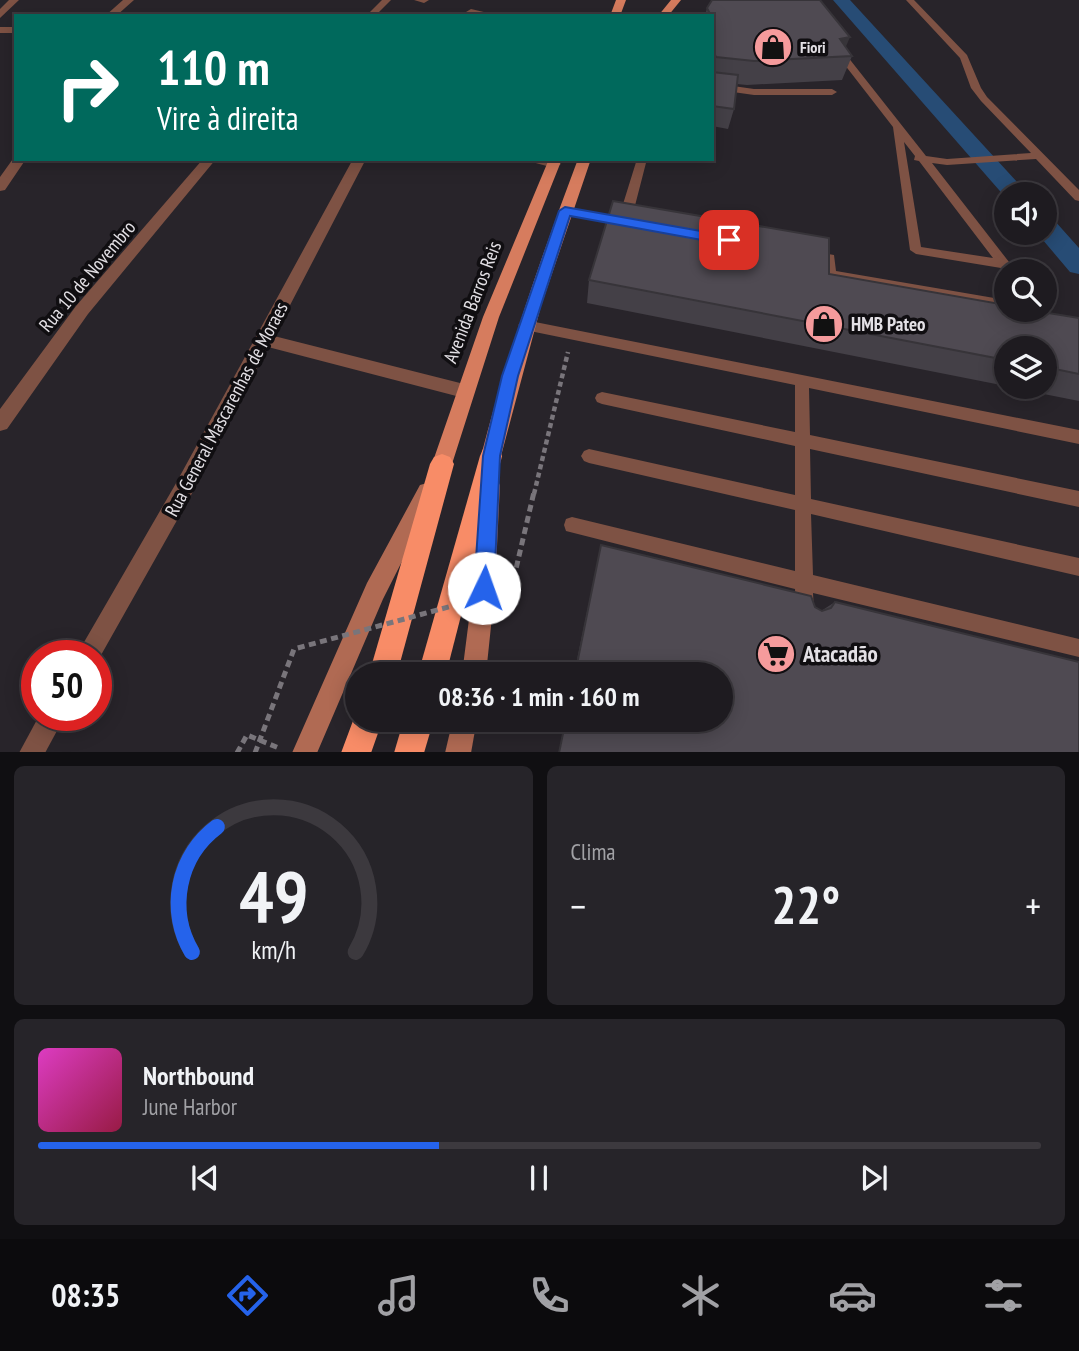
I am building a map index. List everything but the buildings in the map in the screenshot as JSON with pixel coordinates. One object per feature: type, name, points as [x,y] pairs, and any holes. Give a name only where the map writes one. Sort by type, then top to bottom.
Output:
[{"type":"highway","points":[[435,662],[491,456]]},
{"type":"highway","name":"Avenida Barros Reis","points":[[386,662],[442,464]]},
{"type":"highway","points":[[356,752],[363,732]]},
{"type":"highway","points":[[409,752],[415,732]]},
{"type":"main road","points":[[665,14],[676,0]]},
{"type":"main road","points":[[475,662],[484,588],[491,456],[525,325],[584,161]]},
{"type":"main road","name":"Avenida Barros Reis","points":[[304,752],[375,591],[442,464],[464,391],[491,317],[555,162]]},
{"type":"main road","points":[[458,752],[462,732]]},
{"type":"street","points":[[0,15],[14,0]]},
{"type":"street","points":[[112,14],[129,0]]},
{"type":"street","points":[[482,0],[471,12],[484,14]]},
{"type":"street","points":[[0,187],[19,161]]},
{"type":"street","name":"Rua 10 de Novembro","points":[[0,423],[82,310],[208,161]]},
{"type":"street","name":"Rua General Mascarenhas de Moraes","points":[[97,640],[182,492],[359,161]]},
{"type":"street","points":[[265,340],[464,391]]},
{"type":"street","points":[[31,752],[44,731]]},
{"type":"lane","points":[[372,14],[387,0]]},
{"type":"lane","points":[[910,0],[964,57],[976,88],[1079,197]]},
{"type":"lane","points":[[834,46],[1001,259]]},
{"type":"lane","points":[[714,86],[754,92],[832,92]]},
{"type":"lane","points":[[897,127],[916,250],[994,265]]},
{"type":"lane","points":[[901,155],[947,162],[1038,156]]},
{"type":"lane","points":[[624,222],[641,161]]},
{"type":"lane","points":[[565,211],[641,225]]},
{"type":"lane","points":[[803,253],[830,258],[830,274],[994,303]]},
{"type":"lane","points":[[525,325],[1079,437]]},
{"type":"lane","points":[[802,380],[805,612]]},
{"type":"lane","points":[[602,398],[1079,499]]},
{"type":"lane","points":[[589,456],[1079,566]]},
{"type":"lane","points":[[572,525],[1079,648]]},
{"type":"path","points":[[255,752],[294,649],[511,590],[566,360]]},
{"type":"path","points":[[237,752],[247,735],[291,752]]},
{"type":"waterway","points":[[841,0],[1005,182]]},
{"type":"waterway","points":[[1057,240],[1079,265]]},
{"type":"place","name":"Fiori","points":[[773,47]]},
{"type":"place","name":"HMB Pateo","points":[[824,324]]},
{"type":"place","name":"Atacadão","points":[[776,654]]},
{"type":"route","points":[[484,588],[491,456],[525,325],[565,211],[729,240]]}]
